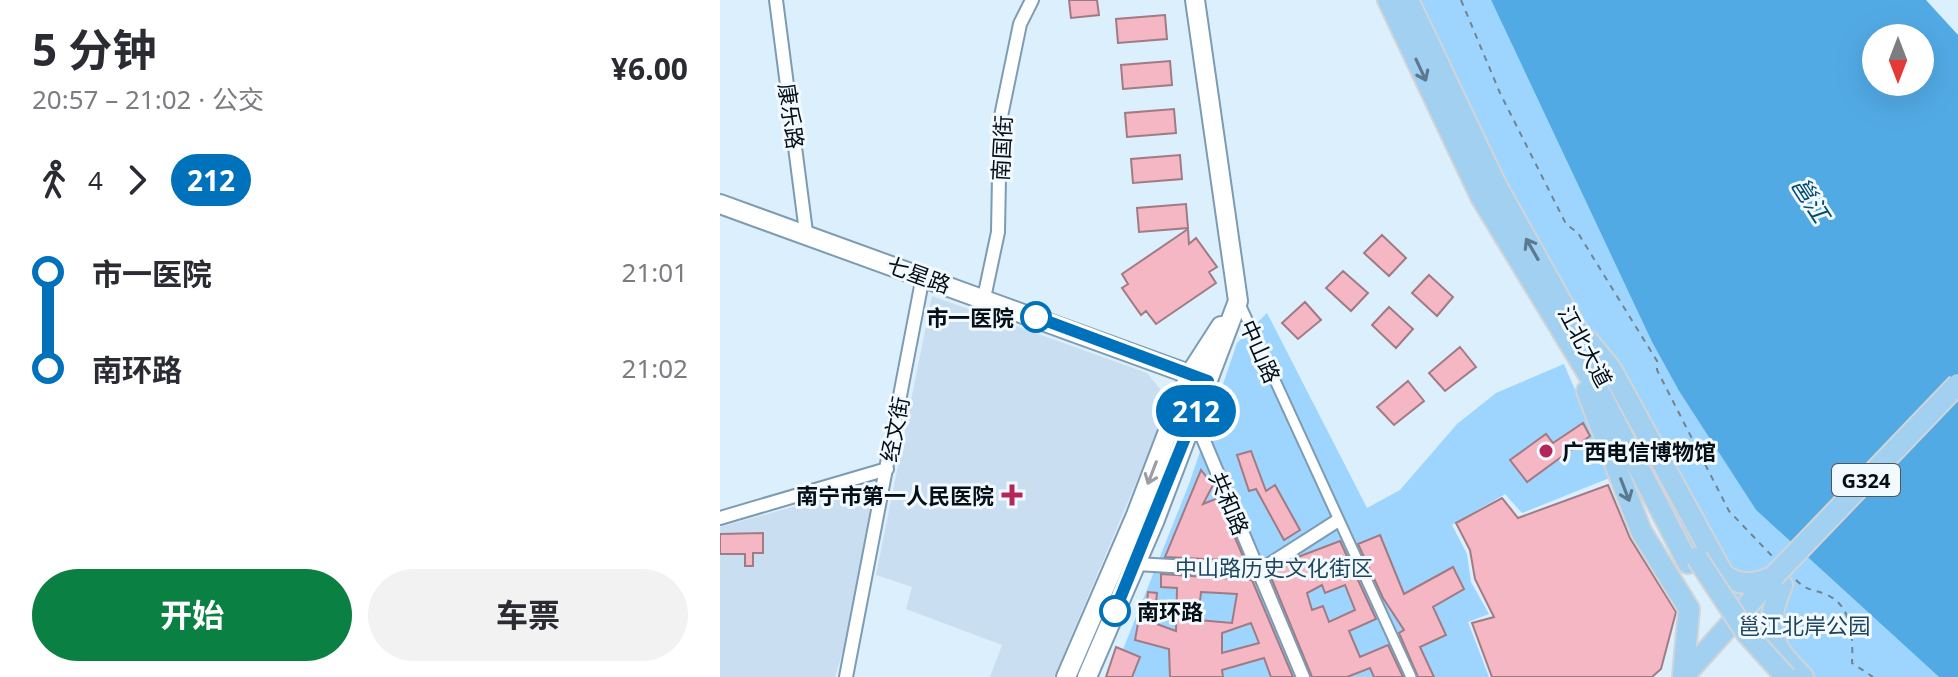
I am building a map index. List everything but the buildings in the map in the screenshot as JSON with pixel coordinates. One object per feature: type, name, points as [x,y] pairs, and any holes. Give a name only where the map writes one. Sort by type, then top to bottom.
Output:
[{"type":"main road","name":"中山路","points":[[1195,0],[1238,301]]},
{"type":"main road","name":"江北大道","points":[[1388,0],[1481,197],[1572,334]]},
{"type":"main road","name":"江北大道","points":[[1408,0],[1497,187],[1572,334],[1719,595],[1747,634],[1786,677]]},
{"type":"main road","name":"七星路","points":[[720,204],[806,232],[1208,381]]},
{"type":"main road","points":[[1066,677],[1136,515],[1190,374],[1238,301]]},
{"type":"main road","points":[[1087,677],[1136,564],[1238,301]]},
{"type":"main road","points":[[1572,334],[1611,369],[1723,574],[1738,583],[1762,582],[1781,574]]},
{"type":"main road","points":[[1572,334],[1641,531],[1689,609],[1683,677]]},
{"type":"main road","name":"G324","points":[[1683,677],[1958,384]]},
{"type":"main road","name":"江北大道","points":[[1606,393],[1688,563],[1739,644],[1772,677]]},
{"type":"main road","name":"G324","points":[[1697,677],[1781,574],[1958,403]]},
{"type":"main road","points":[[1781,574],[1772,609],[1773,642],[1803,677]]},
{"type":"street","name":"康乐路","points":[[776,0],[806,232]]},
{"type":"street","name":"南国街","points":[[984,298],[998,232],[1000,121],[1020,24],[1032,0]]},
{"type":"street","name":"经文街","points":[[846,677],[923,276]]},
{"type":"street","name":"中山路","points":[[1238,301],[1411,677]]},
{"type":"street","name":"共和路","points":[[1194,417],[1303,677]]},
{"type":"street","points":[[720,518],[887,469]]},
{"type":"street","points":[[1136,564],[1259,571],[1337,521]]},
{"type":"path","points":[[1461,0],[1500,93],[1566,224],[1578,233],[1657,361],[1657,370],[1729,511],[1781,574],[1807,591],[1827,594],[1846,612],[1852,635],[1852,663],[1873,677]]},
{"type":"shaded area","name":"南宁市第一人民医院","points":[[932,296],[1147,373],[1160,389],[1165,414],[1054,677],[990,677],[1002,645],[906,609],[912,587],[876,575]]},
{"type":"shaded area","points":[[876,484],[847,638],[835,677],[720,677],[720,527]]},
{"type":"green space","name":"邕江北岸公园","points":[[1408,0],[1491,0],[1652,342],[1679,391],[1756,510],[1939,677],[1786,677],[1697,558]]},
{"type":"green space","name":"中山路历史文化街区","points":[[1267,313],[1367,508],[1400,490],[1457,424],[1496,393],[1564,364],[1612,477],[1522,513],[1505,494],[1452,525],[1467,554],[1471,582],[1489,614],[1468,622],[1489,677],[1112,677],[1189,484],[1237,343]]},
{"type":"water","name":"邕江","points":[[1491,0],[1926,0],[1958,35],[1958,677],[1939,677],[1756,510],[1679,391],[1652,342]]},
{"type":"bus line","name":"212","points":[[1036,317],[1208,381],[1154,522],[1115,611]]},
{"type":"place","name":"市一医院","points":[[1036,317]]},
{"type":"place","name":"广西电信博物馆","points":[[1546,451]]},
{"type":"place","name":"南宁市第一人民医院","points":[[1012,495]]},
{"type":"place","name":"南环路","points":[[1115,611]]}]
